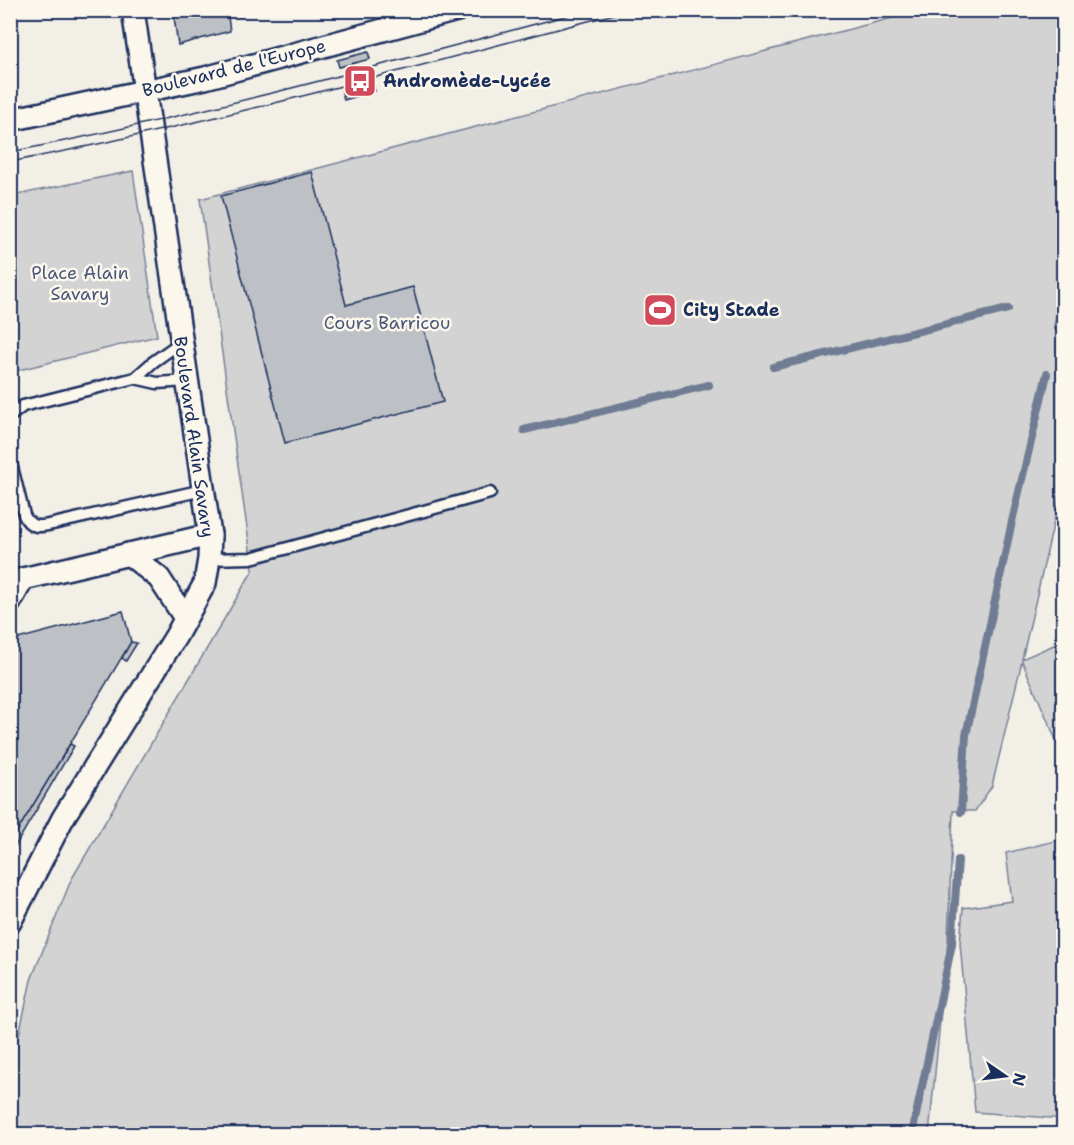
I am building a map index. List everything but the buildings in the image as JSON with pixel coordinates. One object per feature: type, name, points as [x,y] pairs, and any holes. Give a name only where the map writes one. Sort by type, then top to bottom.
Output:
[{"type":"street","name":"Boulevard Alain Savary","points":[[10,922],[63,818],[186,618],[205,583],[209,559],[210,535],[134,10]]},
{"type":"street","name":"Boulevard de l'Europe","points":[[10,120],[225,73],[457,10]]},
{"type":"street","points":[[10,602],[17,580],[210,535]]},
{"type":"street","points":[[129,554],[159,578],[186,618]]},
{"type":"lane","points":[[135,378],[181,342]]},
{"type":"lane","points":[[10,416],[23,406],[135,378],[158,383],[187,381]]},
{"type":"lane","points":[[10,459],[24,515],[28,523],[34,526],[203,490]]},
{"type":"lane","points":[[209,559],[251,558],[490,493]]},
{"type":"green space","name":"Cours Barricou","points":[[919,11],[1063,11],[1063,483],[1022,659],[1063,641],[1063,748],[1060,749],[1022,661],[992,786],[975,811],[953,811],[948,940],[929,1134],[11,1134],[11,1072],[31,980],[71,880],[253,570],[200,199]]},
{"type":"green space","name":"Place Alain Savary","points":[[133,171],[157,336],[11,372],[11,196]]},
{"type":"green space","points":[[1063,839],[1063,1119],[975,1112],[960,943],[963,908],[1012,901],[1006,853]]},
{"type":"waterway","points":[[1057,327],[1064,300]]},
{"type":"waterway","points":[[773,367],[1008,309]]},
{"type":"waterway","points":[[961,812],[966,735],[1013,517],[1047,374]]},
{"type":"waterway","points":[[524,430],[709,385]]},
{"type":"waterway","points":[[912,1134],[952,944],[958,860]]},
{"type":"tram line","points":[[10,152],[228,104],[588,10]]},
{"type":"tram line","points":[[10,162],[244,111],[630,10]]},
{"type":"place","name":"Andromède-Lycée","points":[[360,81]]},
{"type":"place","name":"City Stade","points":[[660,310]]}]
